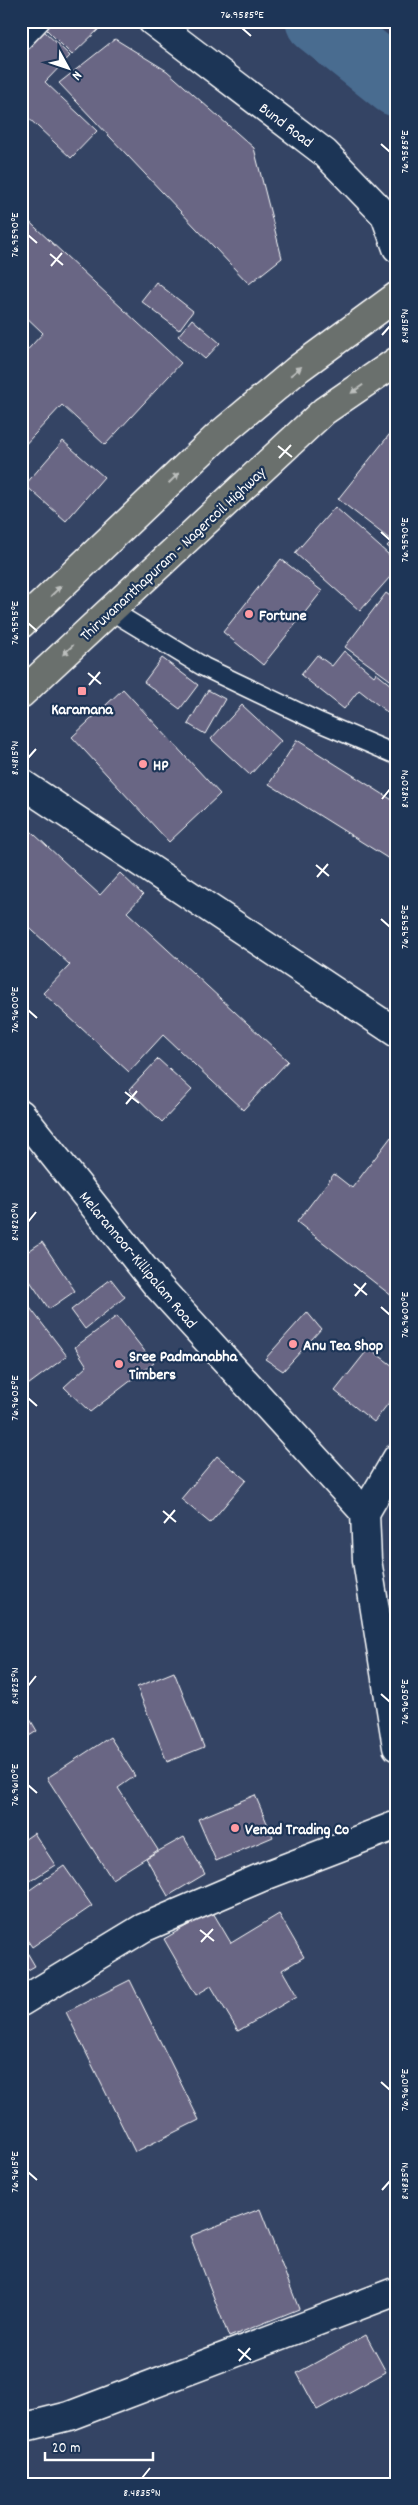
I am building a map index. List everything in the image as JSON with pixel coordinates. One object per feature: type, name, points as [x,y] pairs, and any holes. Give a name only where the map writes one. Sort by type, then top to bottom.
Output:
[{"type":"main road","points":[[23,619],[218,436],[299,368],[397,296]]},
{"type":"main road","name":"Thiruvananthapuram - Nagercoil Highway","points":[[21,694],[324,411],[397,361]]},
{"type":"street","name":"Bund Road","points":[[152,21],[325,153],[386,215],[397,248]]},
{"type":"street","points":[[21,783],[397,1033]]},
{"type":"street","name":"Melarannoor-Killipalam Road","points":[[21,1114],[156,1284],[365,1514]]},
{"type":"street","points":[[397,1458],[365,1514],[367,1560],[397,1747]]},
{"type":"street","points":[[21,2002],[143,1928],[268,1875],[397,1825]]},
{"type":"street","points":[[21,2428],[69,2416],[397,2291]]},
{"type":"lane","points":[[21,42],[41,21]]},
{"type":"lane","points":[[110,610],[204,667],[319,722],[397,755]]},
{"type":"building","points":[[44,21],[95,21],[101,27],[72,55],[41,24]]},
{"type":"building","points":[[40,27],[70,56],[45,82],[97,131],[71,158],[21,111],[21,46]]},
{"type":"building","points":[[115,39],[167,71],[254,148],[282,258],[249,284],[59,83]]},
{"type":"building","points":[[21,214],[181,363],[105,445],[62,405],[21,449],[21,357],[43,333],[21,312]]},
{"type":"building","points":[[156,282],[193,311],[179,330],[141,301]]},
{"type":"building","points":[[192,319],[220,343],[205,359],[178,336]]},
{"type":"building","points":[[397,425],[397,554],[387,546],[392,541],[338,499]]},
{"type":"building","points":[[63,441],[104,477],[66,521],[25,485]]},
{"type":"building","points":[[335,507],[397,562],[397,569],[360,611],[295,553]]},
{"type":"building","points":[[281,559],[322,591],[263,665],[223,632]]},
{"type":"building","points":[[386,593],[397,601],[397,685],[345,647]]},
{"type":"building","points":[[344,651],[374,676],[376,673],[397,690],[397,720],[359,690],[344,709],[301,675],[317,655],[332,666]]},
{"type":"building","points":[[162,658],[198,685],[180,709],[144,682]]},
{"type":"building","points":[[123,689],[220,794],[169,842],[72,737]]},
{"type":"building","points":[[208,690],[225,699],[205,734],[188,724]]},
{"type":"building","points":[[242,705],[281,741],[250,775],[211,739]]},
{"type":"building","points":[[297,740],[397,803],[397,864],[269,784]]},
{"type":"building","points":[[21,822],[100,895],[120,873],[143,895],[127,912],[288,1061],[243,1110],[163,1035],[129,1072],[43,993],[70,965],[21,920],[23,916]]},
{"type":"building","points":[[158,1059],[192,1090],[162,1122],[129,1090]]},
{"type":"building","points":[[391,1137],[397,1142],[397,1300],[297,1222],[334,1174],[352,1188]]},
{"type":"building","points":[[42,1242],[75,1291],[49,1309],[21,1268],[21,1256]]},
{"type":"building","points":[[111,1279],[125,1297],[85,1329],[71,1310]]},
{"type":"building","points":[[21,1296],[67,1356],[21,1390]]},
{"type":"building","name":"Anu Tea Shop","points":[[307,1312],[321,1329],[283,1371],[265,1359]]},
{"type":"building","name":"Sree Padmanabha Timbers","points":[[117,1316],[154,1363],[90,1412],[64,1387],[87,1366],[75,1347]]},
{"type":"building","points":[[369,1348],[397,1369],[397,1392],[374,1422],[335,1391]]},
{"type":"building","points":[[217,1456],[246,1480],[210,1523],[181,1499]]},
{"type":"building","points":[[174,1672],[204,1747],[167,1762],[137,1687]]},
{"type":"building","points":[[21,1704],[37,1731],[21,1741]]},
{"type":"building","points":[[110,1737],[135,1776],[118,1788],[158,1850],[112,1879],[47,1778]]},
{"type":"building","name":"Venad Trading Co","points":[[255,1795],[273,1837],[216,1861],[198,1819]]},
{"type":"building","points":[[34,1833],[55,1865],[21,1887],[21,1842]]},
{"type":"building","points":[[184,1837],[205,1874],[168,1896],[146,1858]]},
{"type":"building","points":[[64,1866],[92,1906],[32,1947],[21,1931],[21,1896]]},
{"type":"building","points":[[212,1911],[231,1943],[279,1914],[304,1957],[282,1970],[297,1996],[238,2031],[211,1986],[196,1995],[164,1939]]},
{"type":"building","points":[[21,1942],[35,1966],[21,1974]]},
{"type":"building","points":[[130,1980],[199,2120],[135,2152],[66,2012]]},
{"type":"building","points":[[260,2209],[299,2309],[229,2337],[190,2236]]},
{"type":"building","points":[[366,2335],[386,2372],[317,2410],[297,2373]]},
{"type":"waterway","points":[[318,21],[397,84]]},
{"type":"place","name":"Fortune","points":[[249,614]]},
{"type":"place","name":"Karamana","points":[[82,691]]},
{"type":"place","name":"HP","points":[[143,764]]},
{"type":"place","name":"Anu Tea Shop","points":[[293,1344]]},
{"type":"place","name":"Sree Padmanabha Timbers","points":[[119,1364]]},
{"type":"place","name":"Venad Trading Co","points":[[235,1828]]}]
